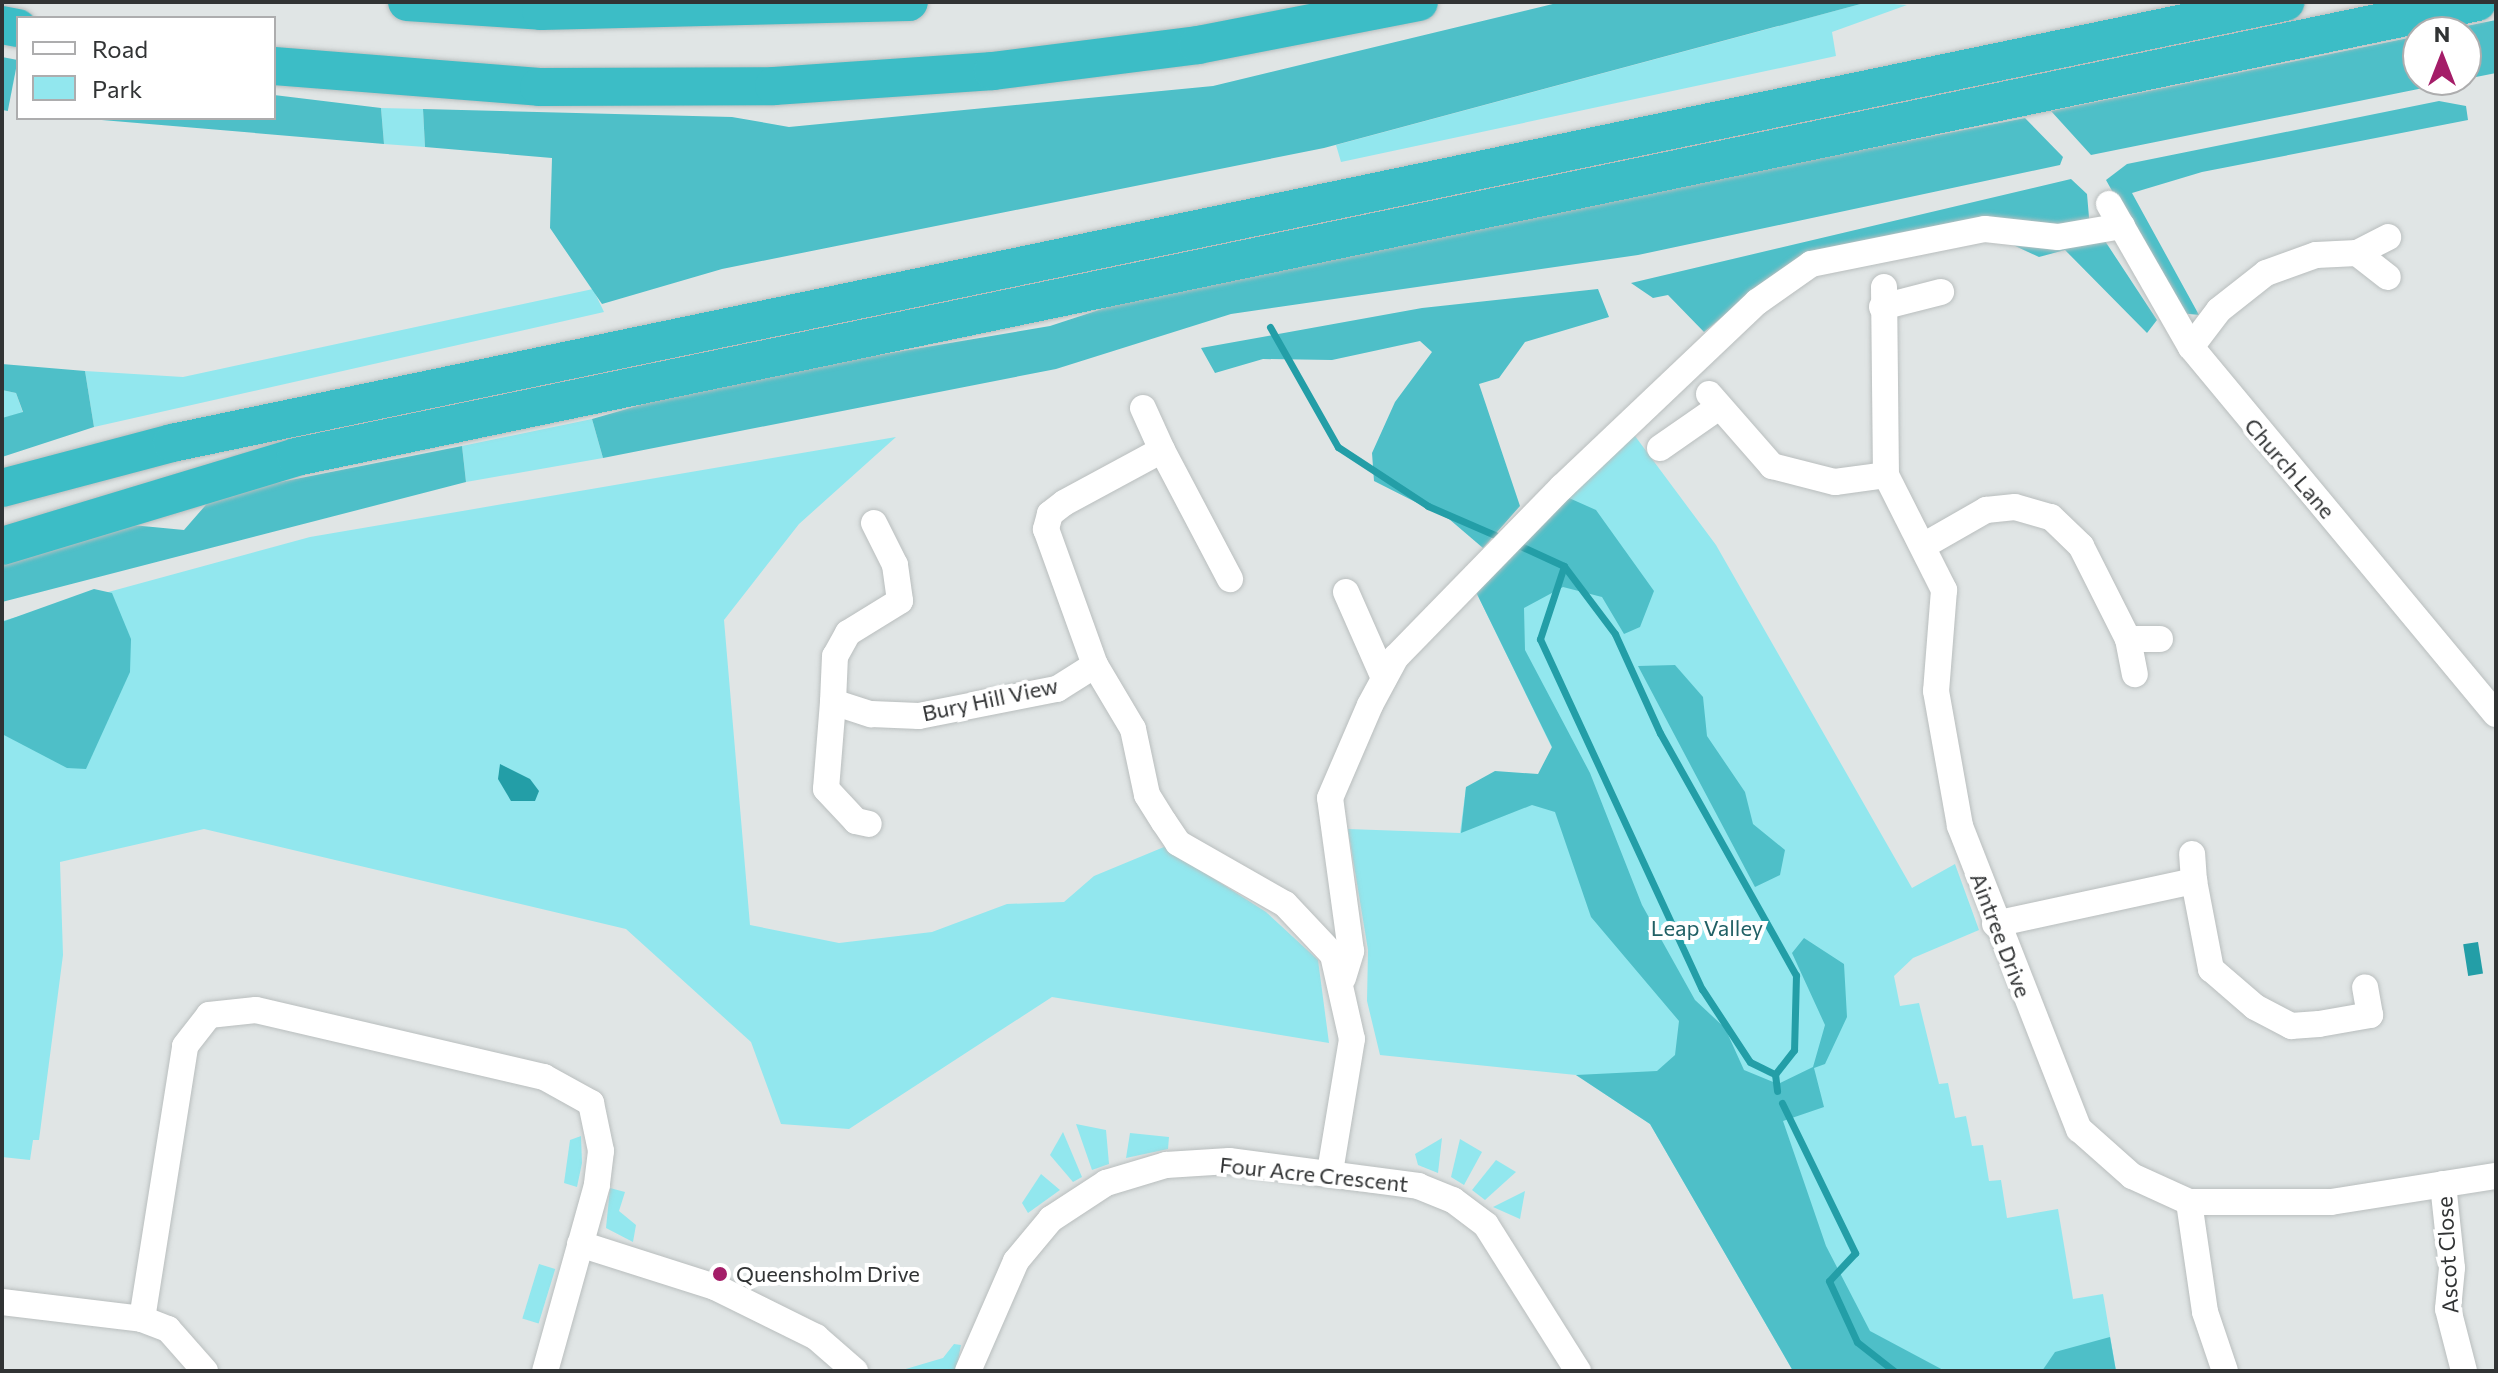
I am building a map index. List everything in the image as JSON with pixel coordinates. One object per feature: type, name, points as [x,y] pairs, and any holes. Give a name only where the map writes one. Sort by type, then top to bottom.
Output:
[{"type":"highway","points":[[407,2],[541,11],[909,2]]},
{"type":"highway","points":[[276,66],[539,87],[774,86],[993,71],[1198,45],[1419,2]]},
{"type":"highway","points":[[2,488],[203,436],[2285,2]]},
{"type":"highway","points":[[2,546],[296,457],[2477,2]]},
{"type":"street","name":"Church Lane","points":[[1384,678],[1509,540],[1757,302],[1811,264],[1985,229],[2058,237],[2116,215],[2191,347],[2496,714]]},
{"type":"street","points":[[2191,347],[2219,310],[2266,273],[2316,255],[2357,253],[2388,237]]},
{"type":"street","points":[[2357,253],[2388,277]]},
{"type":"street","name":"Aintree Drive","points":[[1941,292],[1883,297],[1886,475],[1944,590],[1936,691],[1960,826],[1995,924],[2079,1129],[2132,1176],[2189,1202],[2331,1202],[2496,1176]]},
{"type":"street","points":[[1660,448],[1714,400],[1772,466],[1835,482],[1886,475]]},
{"type":"street","points":[[1143,408],[1230,579]]},
{"type":"street","points":[[1162,450],[1050,514],[1046,529],[1095,665],[1133,729],[1147,795],[1178,843],[1285,904],[1319,937],[1343,978],[1352,1039],[1330,1172]]},
{"type":"street","points":[[1923,546],[1986,510],[2015,507],[2051,517],[2081,546],[2128,639],[2135,674]]},
{"type":"street","points":[[869,824],[845,812],[826,789],[835,656],[848,633],[900,601],[895,565],[874,523]]},
{"type":"street","points":[[1343,978],[1351,951],[1330,798],[1384,678],[1346,592]]},
{"type":"street","points":[[2128,639],[2160,639]]},
{"type":"street","name":"Bury Hill View","points":[[833,702],[871,714],[919,716],[1057,689],[1095,665]]},
{"type":"street","points":[[2192,854],[2194,881],[2211,969],[2255,1007],[2291,1026],[2370,1015],[2365,987]]},
{"type":"street","points":[[1995,924],[2194,881]]},
{"type":"street","points":[[142,1319],[185,1046],[194,1028],[228,1009],[573,1088],[591,1103],[601,1151],[580,1244],[545,1371]]},
{"type":"street","name":"Four Acre Crescent","points":[[968,1371],[1016,1261],[1051,1219],[1106,1183],[1166,1165],[1229,1161],[1418,1186],[1486,1225],[1578,1371]]},
{"type":"street","name":"Ascot Close","points":[[2443,1184],[2452,1268],[2448,1309],[2464,1371]]},
{"type":"street","points":[[2189,1202],[2205,1312],[2225,1371]]},
{"type":"street","points":[[580,1244],[715,1287],[816,1337],[855,1371]]},
{"type":"street","points":[[2,1302],[142,1319],[168,1329],[205,1371]]},
{"type":"green space","points":[[1868,2],[1907,5],[1832,32],[1836,56],[1341,162],[1336,145]]},
{"type":"green space","points":[[381,108],[423,109],[425,147],[384,144]]},
{"type":"green space","points":[[593,289],[604,312],[94,427],[85,371],[183,377]]},
{"type":"green space","points":[[2,390],[16,393],[23,413],[2,418]]},
{"type":"green space","points":[[592,419],[603,458],[466,482],[462,446]]},
{"type":"green space","name":"Leap Valley","points":[[1632,432],[1716,545],[1912,888],[1955,864],[1979,930],[1913,958],[1894,976],[1900,1006],[1919,1003],[1939,1084],[1948,1083],[1955,1118],[1966,1116],[1972,1146],[1983,1145],[1989,1181],[2001,1180],[2007,1218],[2058,1209],[2073,1299],[2103,1294],[2116,1371],[1793,1371],[1650,1124],[1576,1075],[1380,1055],[1367,1001],[1368,950],[1348,829],[1460,833],[1466,787],[1572,789],[1476,592]]},
{"type":"green space","points":[[896,437],[799,524],[724,620],[750,925],[839,943],[932,932],[1007,904],[1064,902],[1094,876],[1164,847],[1266,912],[1318,960],[1329,1043],[1052,997],[849,1129],[781,1124],[751,1042],[626,929],[204,829],[60,862],[63,955],[39,1140],[33,1140],[30,1160],[2,1157],[2,621],[310,537]]},
{"type":"green space","points":[[1076,1124],[1106,1130],[1109,1164],[1092,1170]]},
{"type":"green space","points":[[1063,1132],[1082,1177],[1073,1182],[1050,1155]]},
{"type":"green space","points":[[1130,1133],[1169,1137],[1168,1149],[1126,1158]]},
{"type":"green space","points":[[581,1136],[582,1163],[577,1187],[564,1183],[570,1140]]},
{"type":"green space","points":[[1442,1138],[1438,1173],[1418,1165],[1415,1154]]},
{"type":"green space","points":[[1460,1139],[1482,1152],[1464,1185],[1451,1177]]},
{"type":"green space","points":[[1496,1160],[1516,1172],[1485,1200],[1472,1190]]},
{"type":"green space","points":[[1041,1174],[1060,1190],[1028,1213],[1022,1203]]},
{"type":"green space","points":[[610,1188],[625,1192],[619,1211],[636,1225],[633,1242],[606,1228]]},
{"type":"green space","points":[[1525,1191],[1520,1219],[1493,1207]]},
{"type":"green space","points":[[539,1264],[555,1269],[539,1323],[522,1319]]},
{"type":"green space","points":[[954,1344],[961,1345],[956,1371],[899,1371],[943,1358]]},
{"type":"shaded area","points":[[1561,2],[1868,2],[1324,148],[722,269],[602,304],[550,228],[552,158],[425,147],[423,109],[732,117],[789,127],[1213,86]]},
{"type":"shaded area","points":[[2496,20],[2496,73],[2482,76],[2482,23]]},
{"type":"shaded area","points":[[2402,39],[2402,92],[2091,155],[2051,111]]},
{"type":"shaded area","points":[[2,57],[16,60],[8,111],[2,110]]},
{"type":"shaded area","points":[[276,95],[381,108],[384,144],[102,120],[276,120]]},
{"type":"shaded area","points":[[2439,101],[2466,106],[2468,120],[2202,172],[2132,193],[2199,315],[2180,313],[2106,180],[2127,164]]},
{"type":"shaded area","points":[[2025,118],[2063,157],[2060,165],[1638,255],[1231,314],[1056,369],[603,458],[592,419],[720,382],[1050,326],[1114,305],[1391,242]]},
{"type":"shaded area","points":[[2071,179],[2087,194],[2090,229],[2015,224],[1767,280],[1704,332],[1668,295],[1653,298],[1631,283]]},
{"type":"shaded area","points":[[1998,238],[2105,241],[2157,320],[2147,333],[2065,250],[2039,257]]},
{"type":"shaded area","points":[[1598,289],[1609,317],[1525,342],[1499,378],[1479,384],[1520,506],[1483,548],[1449,519],[1374,481],[1372,453],[1395,402],[1432,352],[1420,341],[1332,360],[1263,359],[1215,373],[1201,348],[1422,308]]},
{"type":"shaded area","points":[[2,364],[85,371],[94,427],[2,457],[2,418],[23,412],[16,393],[2,390]]},
{"type":"shaded area","points":[[462,446],[466,482],[2,602],[2,565],[132,525],[184,530],[211,499],[240,490]]},
{"type":"shaded area","points":[[1569,498],[1596,510],[1654,591],[1640,627],[1624,634],[1602,597],[1563,587],[1524,608],[1525,650],[1590,773],[1642,905],[1695,1000],[1725,1028],[1744,1070],[1778,1084],[1813,1067],[1825,1025],[1792,953],[1804,938],[1844,964],[1847,1017],[1825,1064],[1814,1068],[1824,1107],[1783,1121],[1826,1246],[1870,1331],[1945,1371],[1793,1371],[1650,1124],[1576,1075],[1657,1071],[1675,1055],[1679,1021],[1591,917],[1555,812],[1532,805],[1461,833],[1466,787],[1495,771],[1538,774],[1552,747],[1476,592]]},
{"type":"shaded area","points":[[94,589],[112,593],[131,639],[130,672],[86,769],[67,768],[2,734],[2,622]]},
{"type":"shaded area","points":[[1675,665],[1703,697],[1707,736],[1745,792],[1753,824],[1785,850],[1780,875],[1755,887],[1638,666]]},
{"type":"shaded area","points":[[500,764],[530,779],[539,791],[535,801],[511,801],[498,779]]},
{"type":"shaded area","points":[[2478,942],[2483,974],[2468,976],[2463,944]]},
{"type":"shaded area","points":[[2110,1337],[2116,1371],[2042,1371],[2055,1352]]},
{"type":"waterway","points":[[1270,327],[1338,447],[1428,506],[1502,538]]},
{"type":"waterway","points":[[1514,543],[1564,566],[1615,634],[1660,733],[1796,975],[1794,1050],[1775,1074],[1777,1091]]},
{"type":"waterway","points":[[1564,566],[1540,639],[1702,989],[1750,1062],[1775,1074]]},
{"type":"waterway","points":[[1782,1103],[1855,1253],[1829,1281],[1857,1342],[1894,1371]]},
{"type":"place","name":"Queensholm Drive","points":[[720,1274]]}]
